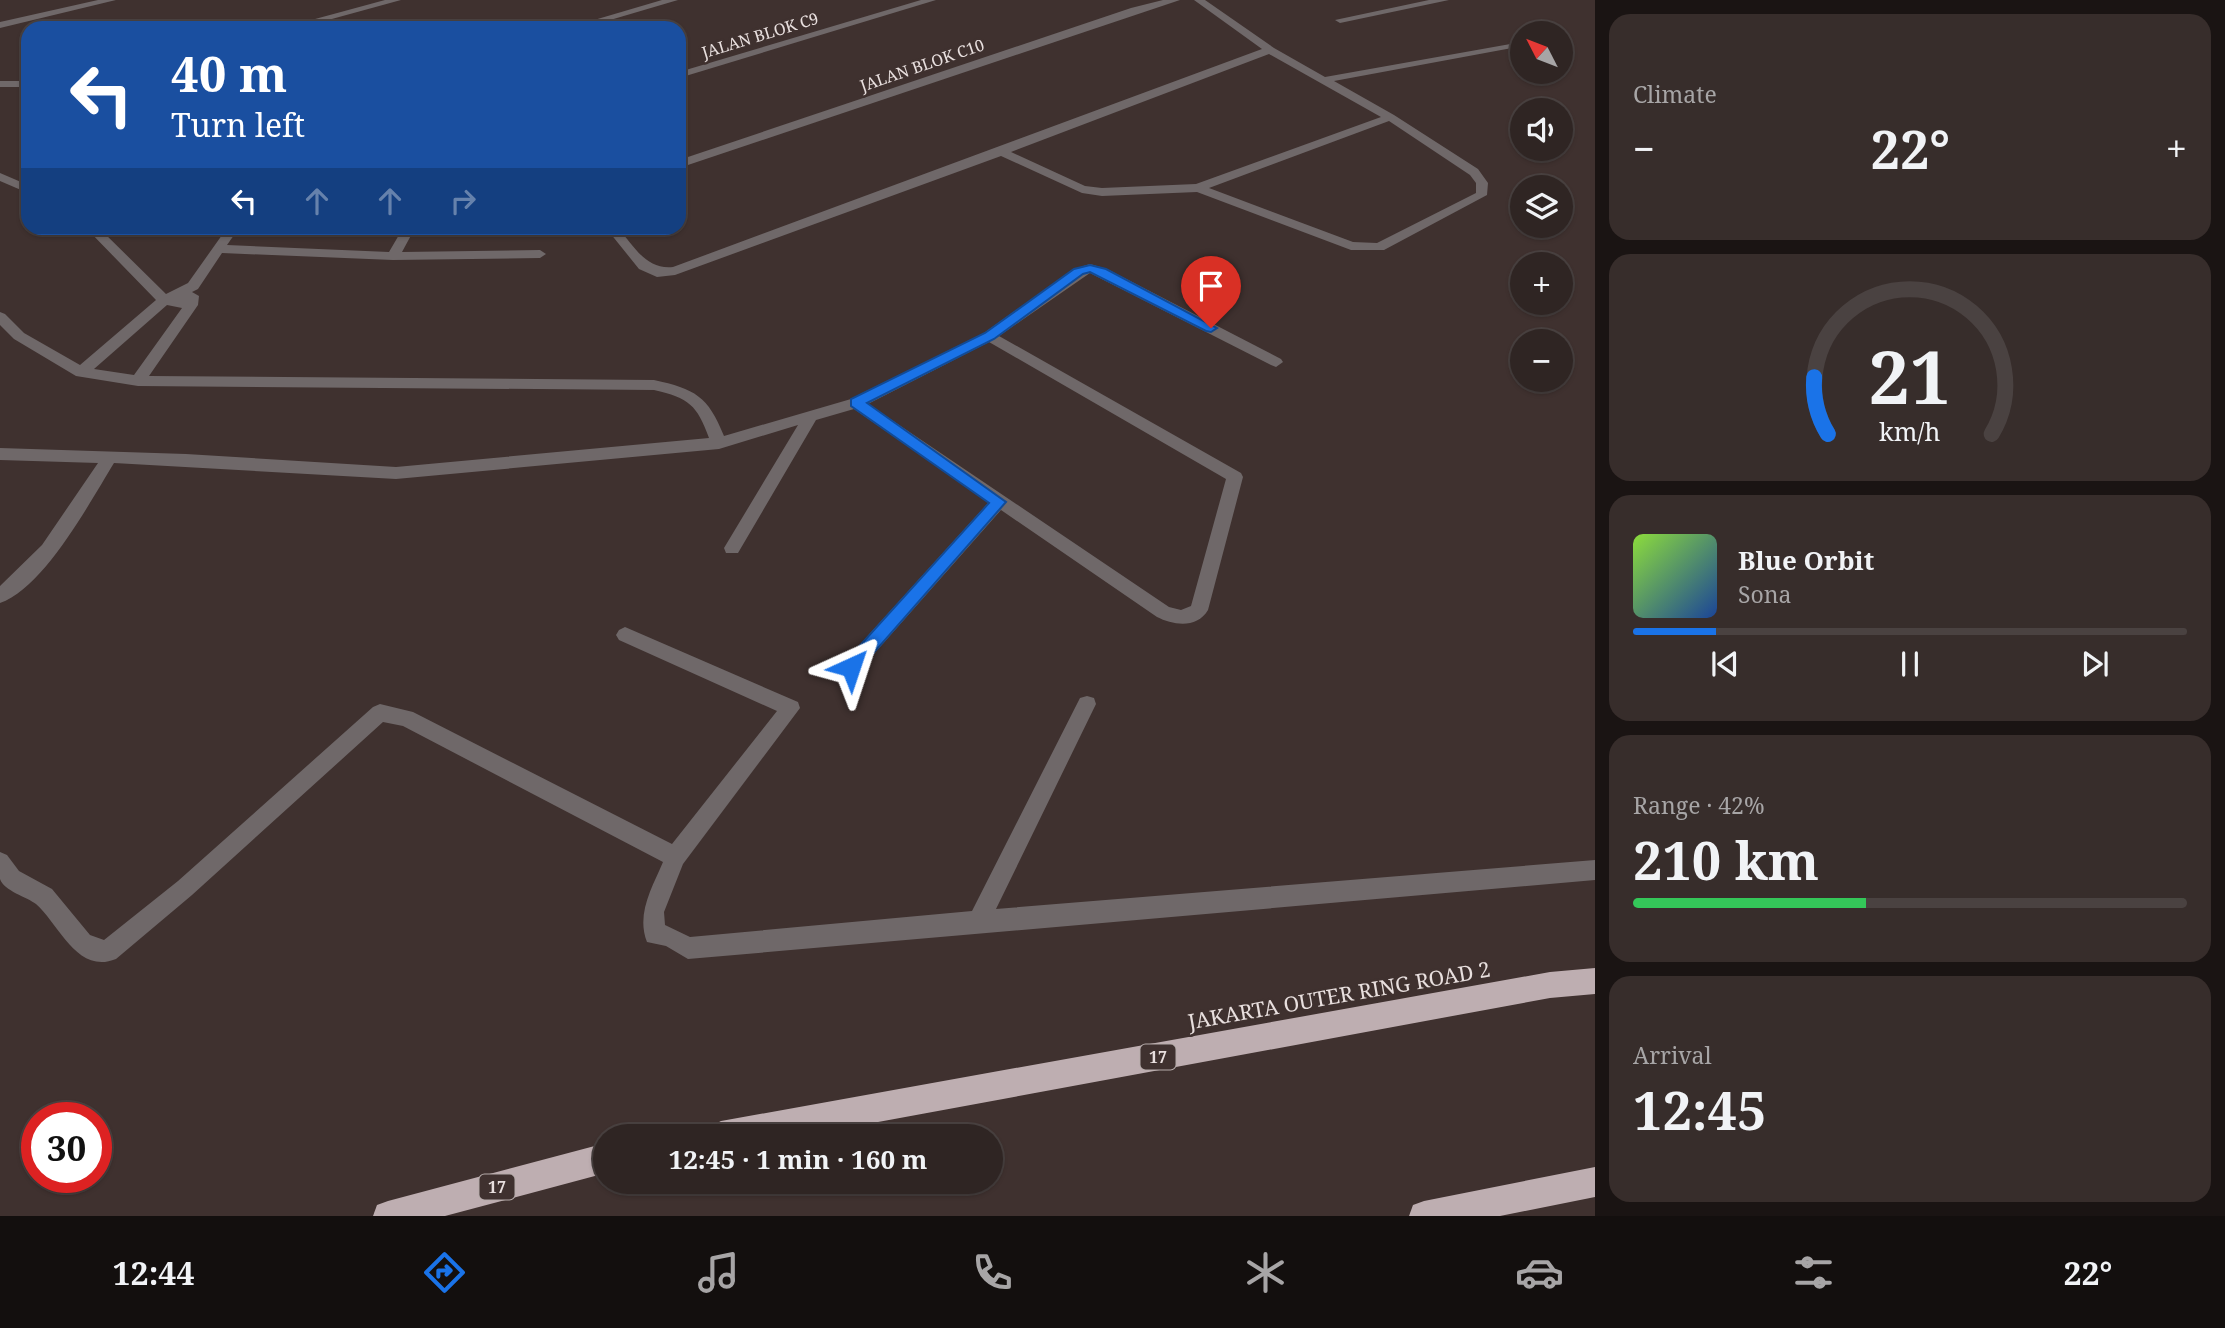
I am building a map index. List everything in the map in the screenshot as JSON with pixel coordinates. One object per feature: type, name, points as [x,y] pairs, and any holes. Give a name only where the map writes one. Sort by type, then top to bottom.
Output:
[{"type":"highway","name":"JAKARTA OUTER RING ROAD 2","points":[[787,1124],[1550,985],[1595,981]]},
{"type":"highway","name":"17","points":[[388,1216],[593,1161]]},
{"type":"highway","points":[[1424,1216],[1595,1182]]},
{"type":"street","points":[[0,25],[111,0]]},
{"type":"street","points":[[314,21],[396,0]]},
{"type":"street","points":[[597,21],[673,0]]},
{"type":"street","points":[[889,0],[896,10]]},
{"type":"street","name":"JALAN BLOK C9","points":[[686,73],[931,0]]},
{"type":"street","points":[[1120,0],[1134,10]]},
{"type":"street","name":"JALAN BLOK C10","points":[[686,162],[1134,10],[1175,0]]},
{"type":"street","points":[[1198,188],[1336,242],[1363,247],[1379,247],[1480,195],[1483,189],[1482,181],[1474,172],[1390,117],[1270,50],[1199,0]]},
{"type":"street","points":[[1340,20],[1444,0]]},
{"type":"street","points":[[1324,80],[1510,46]]},
{"type":"street","points":[[618,235],[644,266],[657,273],[675,271],[1270,50]]},
{"type":"street","points":[[0,84],[21,84]]},
{"type":"street","points":[[1001,152],[1082,189],[1102,192],[1198,188],[1390,117]]},
{"type":"street","points":[[0,177],[21,186]]},
{"type":"street","points":[[99,235],[164,300],[191,305]]},
{"type":"street","points":[[138,381],[191,305],[193,286],[228,235]]},
{"type":"street","points":[[393,256],[405,235]]},
{"type":"street","points":[[218,249],[393,256],[540,254]]},
{"type":"street","points":[[0,454],[110,457],[396,473],[719,443],[856,403],[989,336],[1079,272],[1090,268],[1276,362]]},
{"type":"street","points":[[81,372],[164,300],[193,286]]},
{"type":"street","points":[[0,317],[19,336],[81,372],[138,381],[654,386],[685,392],[695,398],[705,408],[719,443]]},
{"type":"street","points":[[856,403],[1163,612],[1183,618],[1199,610],[1235,477],[989,336]]},
{"type":"street","points":[[732,548],[810,418]]},
{"type":"street","points":[[0,596],[36,565],[55,542],[110,457]]},
{"type":"street","points":[[851,667],[998,502]]},
{"type":"street","points":[[625,635],[791,708],[675,857],[653,912],[655,934],[669,936],[688,948],[1595,870]]},
{"type":"street","points":[[978,921],[1087,704]]},
{"type":"street","points":[[0,862],[12,878],[44,897],[82,943],[98,951],[108,951],[185,888],[380,713],[406,718],[675,857]]},
{"type":"route","points":[[851,667],[998,502],[856,403],[989,336],[1079,272],[1090,268],[1211,328]]}]
